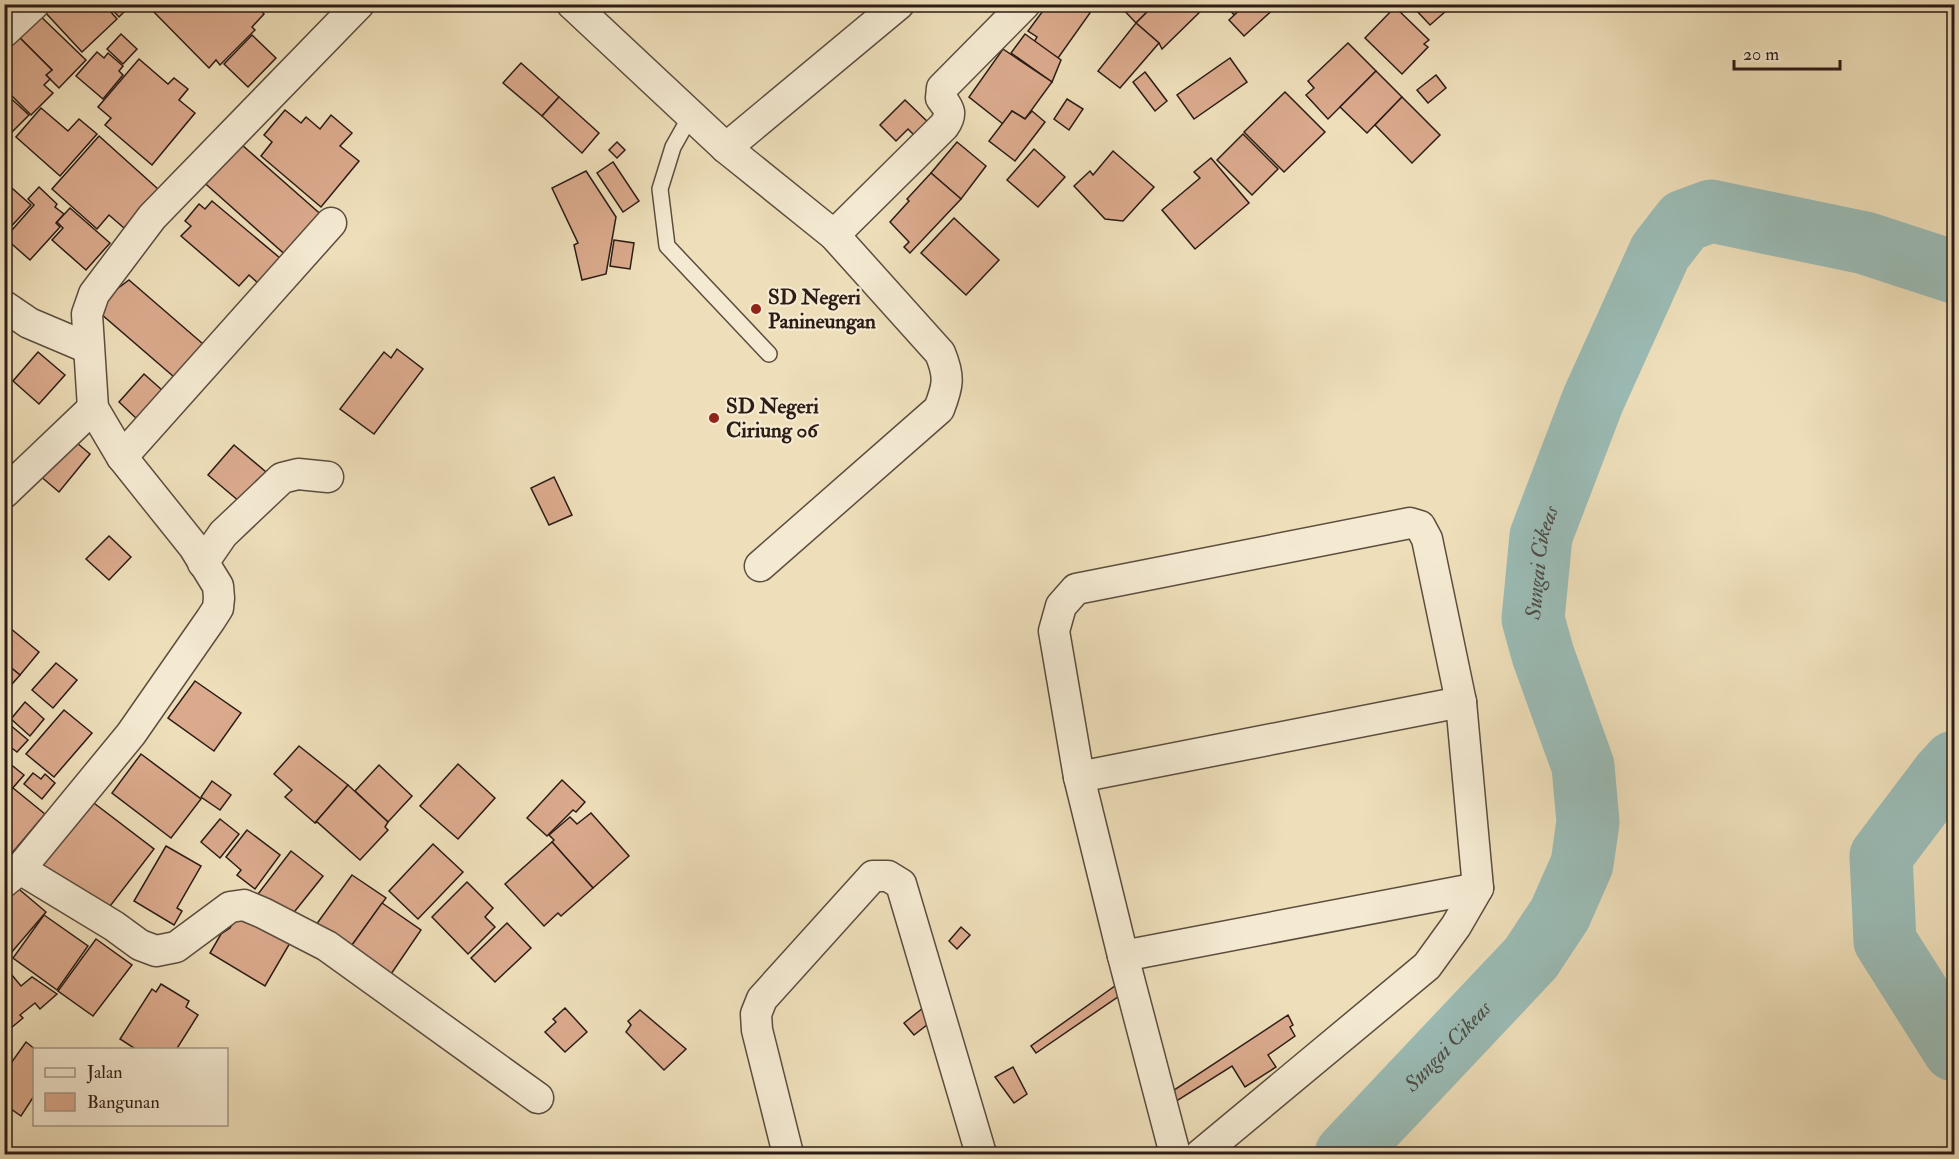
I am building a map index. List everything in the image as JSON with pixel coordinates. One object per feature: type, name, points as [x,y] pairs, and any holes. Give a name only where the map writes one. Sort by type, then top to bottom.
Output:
[{"type":"street","points":[[4,32],[34,4]]},
{"type":"street","points":[[359,4],[152,217],[94,294],[87,314],[93,408],[122,457],[194,547],[218,586],[218,608],[131,734],[12,876],[114,926],[140,945],[156,951],[176,947],[230,907],[244,905],[264,913],[327,946],[538,1098]]},
{"type":"street","points":[[572,4],[726,148],[834,236],[940,353],[947,370],[947,388],[939,409],[760,566]]},
{"type":"street","points":[[726,148],[899,4]]},
{"type":"street","points":[[834,236],[944,126],[950,118],[950,110],[941,98],[942,88],[1025,4]]},
{"type":"street","points":[[122,457],[331,223]]},
{"type":"street","points":[[4,306],[29,323],[88,348]]},
{"type":"street","points":[[4,493],[93,408]]},
{"type":"street","points":[[203,563],[223,534],[282,478],[298,474],[328,477]]},
{"type":"street","points":[[1175,1155],[1079,777],[1054,630],[1061,606],[1076,589],[1410,522],[1420,526],[1427,538],[1461,702],[1478,888],[1456,926],[1427,966],[1201,1155]]},
{"type":"street","points":[[1079,777],[1461,702]]},
{"type":"street","points":[[788,1155],[757,1030],[756,1014],[762,999],[873,876],[888,876],[901,884],[981,1155]]},
{"type":"street","points":[[1123,956],[1478,888]]},
{"type":"lane","points":[[691,115],[673,147],[660,189],[667,246],[769,354]]},
{"type":"building","points":[[49,4],[104,4],[117,19],[82,52],[43,10]]},
{"type":"building","points":[[107,4],[132,4],[119,17]]},
{"type":"building","points":[[146,4],[255,4],[264,14],[252,27],[255,30],[220,65],[216,60],[209,68]]},
{"type":"building","points":[[1048,4],[1077,4],[1090,13],[1058,58],[1034,42],[1037,37],[1028,31]]},
{"type":"building","points":[[1118,4],[1155,4],[1136,23]]},
{"type":"building","points":[[1155,4],[1208,4],[1162,49],[1159,43],[1136,23]]},
{"type":"building","points":[[1225,4],[1246,4],[1234,15]]},
{"type":"building","points":[[1246,4],[1279,4],[1244,36],[1229,20]]},
{"type":"building","points":[[1420,4],[1454,4],[1430,25],[1416,10],[1421,6]]},
{"type":"building","points":[[1395,7],[1429,40],[1424,44],[1428,47],[1402,74],[1365,38]]},
{"type":"building","points":[[35,11],[86,60],[59,88],[46,75],[52,70],[14,32]]},
{"type":"building","points":[[1136,23],[1159,43],[1120,88],[1098,71]]},
{"type":"building","points":[[14,32],[52,70],[46,75],[50,79],[44,85],[53,93],[31,115],[4,88],[4,42]]},
{"type":"building","points":[[121,34],[137,49],[123,64],[107,49]]},
{"type":"building","points":[[1025,34],[1061,60],[1052,82],[1011,53]]},
{"type":"building","points":[[252,35],[276,58],[248,87],[224,64]]},
{"type":"building","points":[[1348,43],[1376,71],[1328,119],[1306,95],[1314,88],[1308,81]]},
{"type":"building","points":[[1003,49],[1052,82],[1025,119],[1012,111],[1003,124],[969,97]]},
{"type":"building","points":[[97,52],[104,58],[108,53],[123,66],[119,71],[123,75],[103,99],[76,76]]},
{"type":"building","points":[[1230,58],[1247,82],[1194,119],[1177,95]]},
{"type":"building","points":[[139,59],[168,84],[174,78],[188,89],[179,100],[195,113],[152,165],[105,125],[111,118],[98,107]]},
{"type":"building","points":[[521,63],[559,97],[542,116],[503,83]]},
{"type":"building","points":[[1376,71],[1402,97],[1367,133],[1340,107]]},
{"type":"building","points":[[1145,72],[1167,101],[1155,111],[1133,82]]},
{"type":"building","points":[[1436,75],[1446,88],[1428,103],[1417,90]]},
{"type":"building","points":[[4,92],[29,115],[4,140]]},
{"type":"building","points":[[1285,92],[1325,132],[1284,172],[1244,132]]},
{"type":"building","points":[[559,97],[599,133],[582,153],[542,116]]},
{"type":"building","points":[[1402,97],[1440,135],[1412,163],[1375,125]]},
{"type":"building","points":[[1067,99],[1083,109],[1069,130],[1054,119]]},
{"type":"building","points":[[905,100],[931,125],[918,139],[908,129],[896,141],[880,125]]},
{"type":"building","points":[[41,108],[68,131],[79,119],[97,134],[60,176],[16,137]]},
{"type":"building","points":[[285,110],[301,123],[306,117],[320,129],[331,115],[352,133],[340,146],[359,161],[321,207],[261,156],[272,142],[264,135]]},
{"type":"building","points":[[1012,111],[1025,119],[1032,111],[1045,122],[1015,161],[989,141]]},
{"type":"building","points":[[1243,134],[1278,169],[1252,195],[1217,160]]},
{"type":"building","points":[[99,136],[158,189],[124,228],[109,215],[97,229],[52,189]]},
{"type":"building","points":[[234,138],[325,218],[289,258],[199,178]]},
{"type":"building","points":[[617,142],[625,150],[617,158],[609,150]]},
{"type":"building","points":[[957,142],[986,166],[961,199],[931,173]]},
{"type":"building","points":[[1034,149],[1065,177],[1038,207],[1007,180]]},
{"type":"building","points":[[1113,151],[1154,187],[1123,221],[1105,219],[1074,186],[1090,171],[1093,175]]},
{"type":"building","points":[[1211,158],[1249,203],[1195,249],[1162,210],[1200,178],[1194,172]]},
{"type":"building","points":[[613,162],[639,201],[623,212],[597,173]]},
{"type":"building","points":[[586,171],[616,217],[606,274],[582,280],[574,245],[578,243],[552,188]]},
{"type":"building","points":[[931,173],[961,199],[910,253],[904,247],[909,242],[890,222]]},
{"type":"building","points":[[4,181],[31,205],[4,234]]},
{"type":"building","points":[[39,187],[57,204],[55,207],[64,214],[56,223],[60,227],[30,260],[5,238],[34,205],[28,199]]},
{"type":"building","points":[[212,201],[280,258],[259,284],[249,275],[239,286],[181,236],[191,226],[185,221],[199,204],[205,209]]},
{"type":"building","points":[[70,208],[110,243],[86,270],[52,240],[63,228],[57,222]]},
{"type":"building","points":[[954,218],[999,260],[966,295],[921,253]]},
{"type":"building","points":[[614,240],[634,243],[630,269],[610,266]]},
{"type":"building","points":[[129,280],[210,350],[181,383],[93,307]]},
{"type":"building","points":[[397,349],[423,369],[374,434],[340,409],[384,352],[391,358]]},
{"type":"building","points":[[38,352],[65,375],[39,404],[13,381]]},
{"type":"building","points":[[144,374],[162,390],[137,419],[119,402]]},
{"type":"building","points":[[70,437],[90,454],[59,492],[39,475]]},
{"type":"building","points":[[234,445],[272,477],[246,507],[208,475]]},
{"type":"building","points":[[554,477],[572,515],[549,525],[531,488]]},
{"type":"building","points":[[109,536],[131,557],[109,580],[86,559]]},
{"type":"building","points":[[4,623],[39,652],[20,675],[4,662]]},
{"type":"building","points":[[4,662],[20,675],[4,693]]},
{"type":"building","points":[[56,663],[77,680],[53,708],[32,690]]},
{"type":"building","points":[[195,681],[241,713],[214,751],[168,718]]},
{"type":"building","points":[[25,702],[44,719],[30,736],[11,719]]},
{"type":"building","points":[[64,710],[92,733],[54,777],[26,754]]},
{"type":"building","points":[[9,724],[28,740],[17,752],[4,742],[4,730]]},
{"type":"building","points":[[299,746],[348,785],[315,823],[285,797],[292,790],[274,774]]},
{"type":"building","points":[[141,754],[201,799],[171,838],[112,793]]},
{"type":"building","points":[[4,759],[24,775],[4,798]]},
{"type":"building","points":[[458,764],[495,798],[458,839],[420,806]]},
{"type":"building","points":[[379,765],[412,796],[388,822],[355,791]]},
{"type":"building","points":[[33,773],[41,779],[45,774],[55,783],[42,799],[24,784]]},
{"type":"building","points":[[562,780],[585,802],[576,812],[573,810],[547,836],[527,818]]},
{"type":"building","points":[[212,781],[231,795],[220,810],[201,797]]},
{"type":"building","points":[[348,785],[388,822],[385,827],[388,830],[360,860],[317,822],[315,823]]},
{"type":"building","points":[[13,788],[45,814],[7,859],[4,857],[4,798]]},
{"type":"building","points":[[86,797],[154,849],[104,914],[41,866]]},
{"type":"building","points":[[591,813],[629,856],[593,888],[552,842],[554,840],[549,835],[570,817],[577,824]]},
{"type":"building","points":[[220,819],[239,834],[220,858],[201,842]]},
{"type":"building","points":[[247,830],[280,855],[255,889],[237,875],[241,870],[226,857]]},
{"type":"building","points":[[552,842],[593,888],[561,916],[558,913],[544,926],[505,884]]},
{"type":"building","points":[[433,844],[463,872],[418,919],[389,891]]},
{"type":"building","points":[[166,846],[201,866],[177,908],[182,911],[174,925],[134,901]]},
{"type":"building","points":[[291,851],[323,876],[291,916],[287,916],[258,894]]},
{"type":"building","points":[[352,875],[386,898],[347,952],[313,929]]},
{"type":"building","points":[[467,882],[493,908],[485,917],[495,927],[468,954],[432,917]]},
{"type":"building","points":[[14,885],[46,912],[11,953],[4,948],[4,897]]},
{"type":"building","points":[[382,903],[421,930],[389,977],[347,952]]},
{"type":"building","points":[[240,910],[290,943],[265,986],[210,953],[221,934],[230,928]]},
{"type":"building","points":[[44,915],[88,946],[57,990],[13,958]]},
{"type":"building","points":[[507,923],[531,948],[495,982],[471,958]]},
{"type":"building","points":[[961,927],[970,935],[957,949],[949,941]]},
{"type":"building","points":[[96,939],[132,965],[93,1016],[58,991]]},
{"type":"building","points":[[6,968],[21,986],[32,977],[57,994],[40,1009],[35,1003],[20,1015],[23,1018],[5,1033],[4,970]]},
{"type":"building","points":[[1119,983],[1125,992],[1036,1053],[1031,1046]]},
{"type":"building","points":[[161,984],[189,1001],[186,1007],[198,1015],[177,1048],[134,1048],[120,1039],[152,989],[156,992]]},
{"type":"building","points":[[928,1004],[937,1017],[914,1035],[904,1023]]},
{"type":"building","points":[[565,1008],[587,1032],[565,1052],[545,1032],[556,1022],[553,1019]]},
{"type":"building","points":[[640,1010],[686,1049],[664,1070],[626,1032],[631,1025],[628,1021]]},
{"type":"building","points":[[1288,1015],[1293,1025],[1290,1027],[1295,1036],[1268,1055],[1276,1067],[1245,1087],[1232,1066],[1175,1102],[1171,1092]]},
{"type":"building","points":[[26,1042],[34,1048],[33,1098],[21,1116],[4,1104],[4,1073]]},
{"type":"building","points":[[1013,1067],[1027,1094],[1014,1103],[995,1077]]},
{"type":"waterway","name":"Sungai Cikeas","points":[[1346,1154],[1531,958],[1560,914],[1582,864],[1588,822],[1583,766],[1543,655],[1533,619],[1541,536],[1593,400],[1660,252],[1684,221],[1711,211],[1865,243],[1954,272]]},
{"type":"waterway","name":"Sungai Cikeas","points":[[1954,762],[1881,856],[1885,941],[1954,1050]]},
{"type":"place","name":"SD Negeri Panineungan","points":[[756,309]]},
{"type":"place","name":"SD Negeri Ciriung 06","points":[[714,418]]}]
